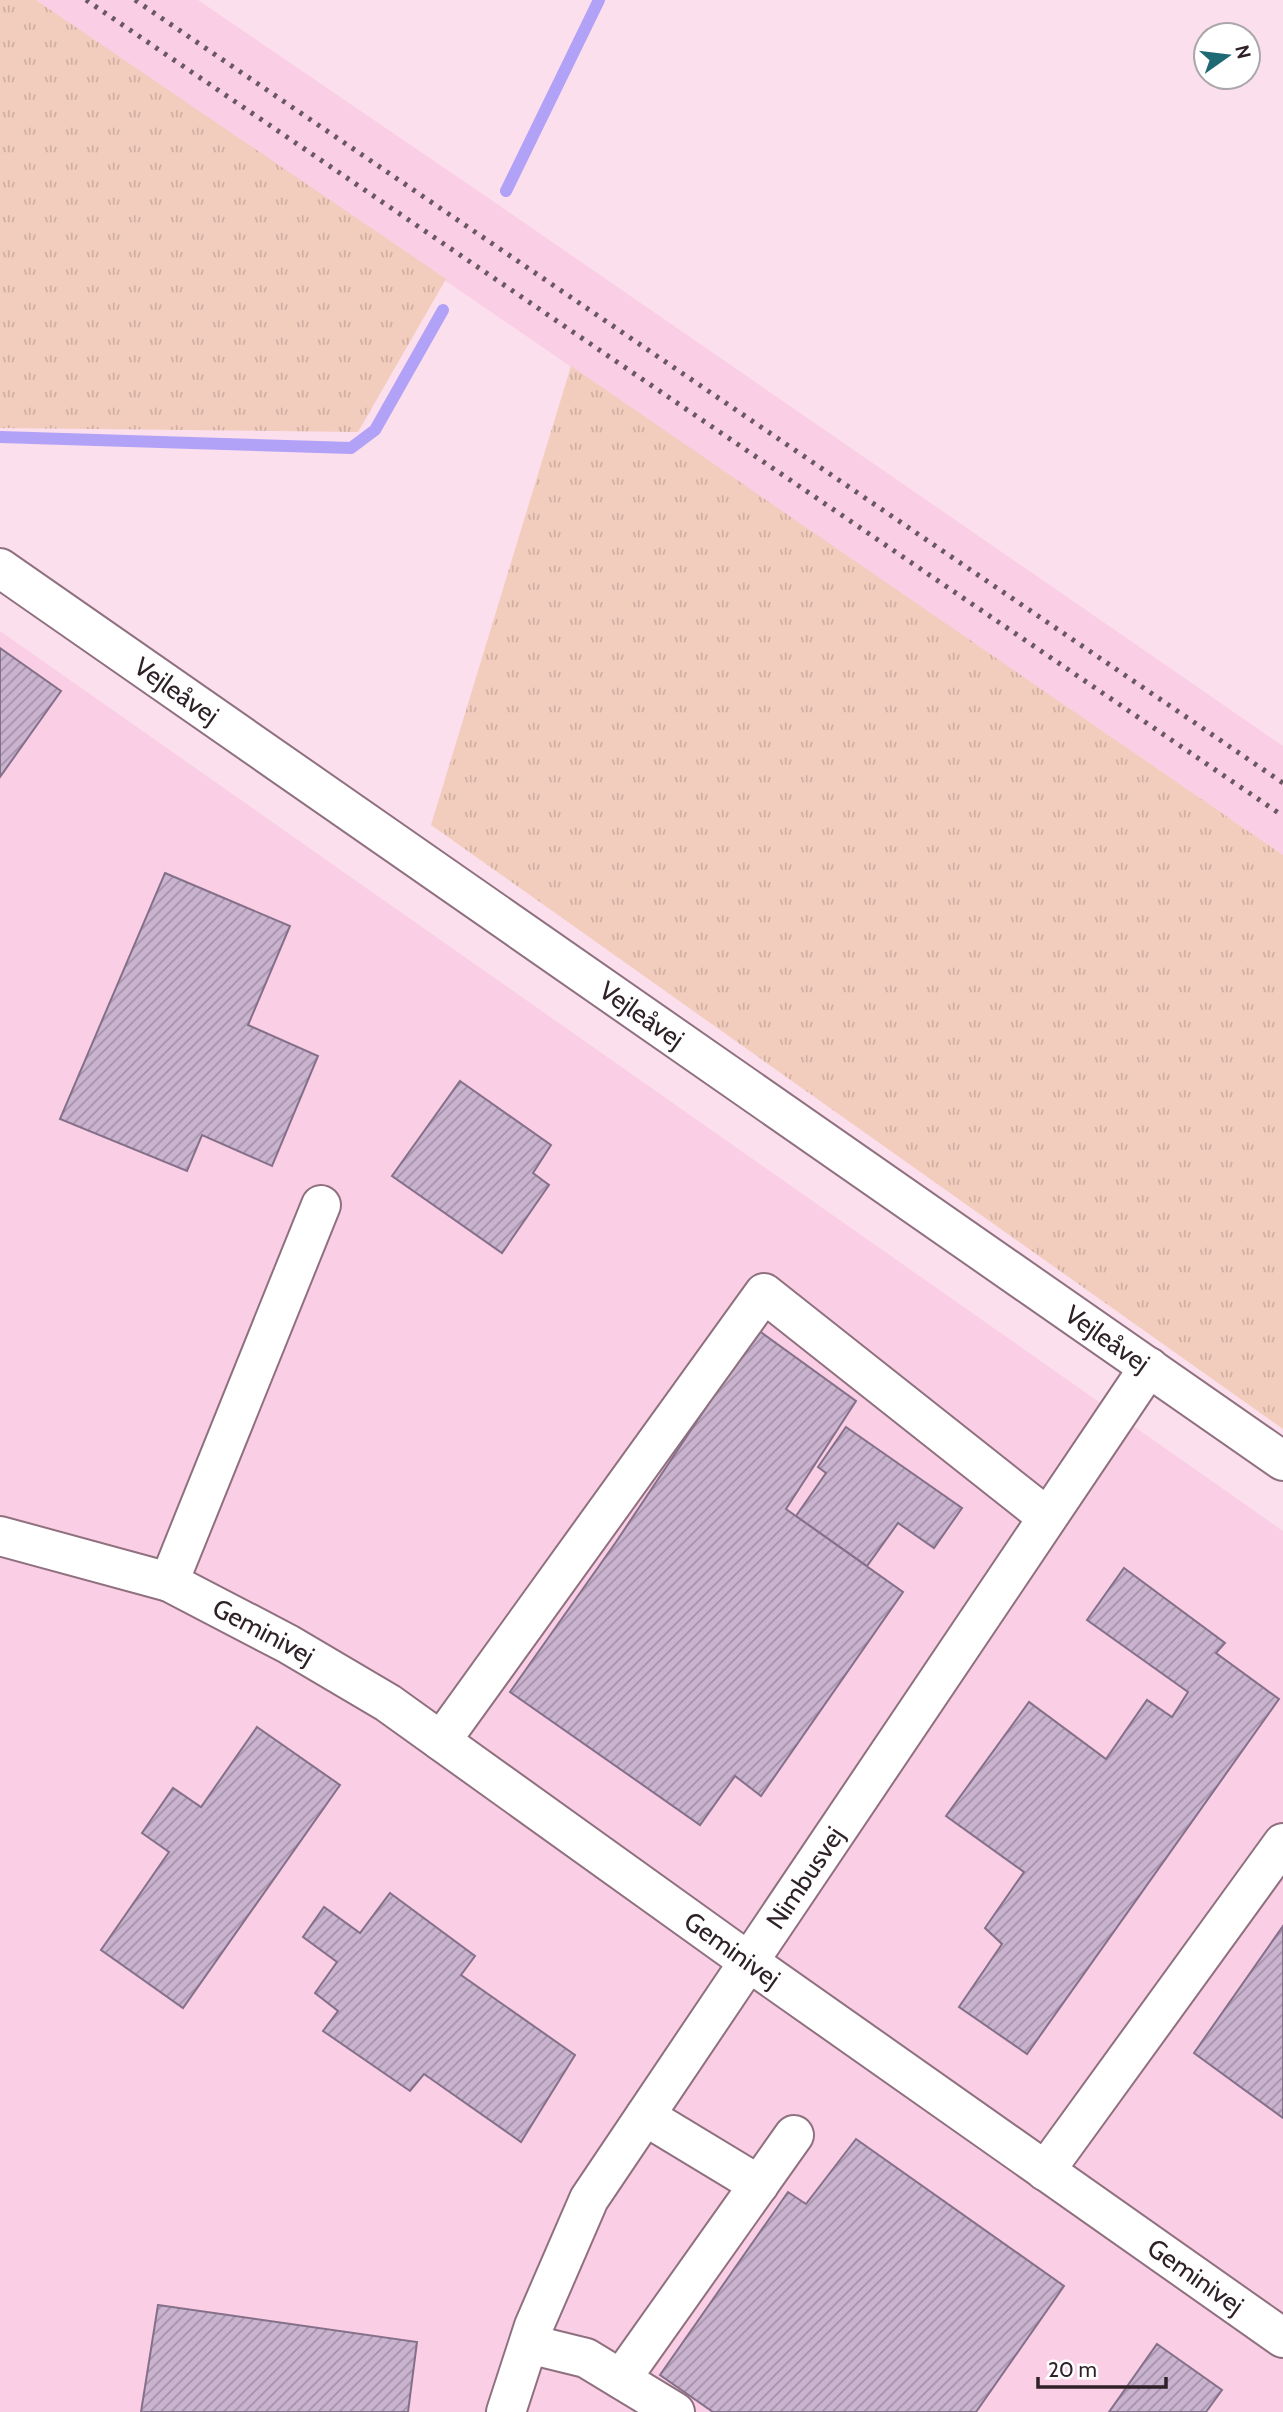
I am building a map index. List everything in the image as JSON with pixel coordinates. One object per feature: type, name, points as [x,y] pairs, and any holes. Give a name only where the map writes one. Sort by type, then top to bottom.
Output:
[{"type":"street","name":"Vejleåvej","points":[[0,568],[1283,1461]]},
{"type":"street","points":[[169,1582],[321,1205]]},
{"type":"street","points":[[441,1741],[764,1293],[1047,1517]]},
{"type":"street","name":"Nimbusvej","points":[[506,2412],[529,2344],[589,2199],[1149,1367]]},
{"type":"street","name":"Geminivej","points":[[0,1536],[169,1582],[299,1650],[388,1703],[749,1962],[1283,2338]]},
{"type":"street","points":[[1045,2171],[1283,1843]]},
{"type":"street","points":[[645,2116],[759,2185]]},
{"type":"street","points":[[621,2379],[794,2135]]},
{"type":"street","points":[[529,2344],[586,2358],[675,2412]]},
{"type":"shaded area","points":[[36,0],[198,0],[484,195],[1283,746],[1283,855]]},
{"type":"shaded area","points":[[0,631],[1283,1531],[1283,2412],[0,2412]]},
{"type":"green space","points":[[0,0],[36,0],[446,279],[358,432],[0,428]]},
{"type":"green space","points":[[571,366],[1283,855],[1283,1429],[431,825]]},
{"type":"building","points":[[0,648],[61,691],[0,777]]},
{"type":"building","points":[[165,873],[290,926],[248,1025],[318,1056],[272,1166],[202,1135],[187,1171],[60,1119]]},
{"type":"building","points":[[460,1081],[551,1145],[533,1173],[549,1185],[502,1253],[392,1176]]},
{"type":"building","points":[[758,1330],[856,1401],[786,1509],[903,1592],[761,1796],[735,1776],[700,1825],[510,1692],[616,1542]]},
{"type":"building","points":[[846,1427],[962,1508],[934,1548],[898,1523],[867,1566],[796,1516],[826,1473],[818,1467]]},
{"type":"building","points":[[1124,1568],[1225,1643],[1216,1653],[1279,1699],[1027,2054],[959,2007],[1002,1944],[985,1928],[1024,1872],[946,1816],[1029,1702],[1106,1759],[1147,1700],[1172,1717],[1188,1692],[1087,1620]]},
{"type":"building","points":[[257,1727],[340,1785],[183,2008],[101,1950],[169,1852],[142,1833],[173,1788],[201,1807]]},
{"type":"building","points":[[390,1893],[475,1956],[461,1975],[575,2055],[521,2142],[424,2074],[410,2091],[323,2031],[338,2011],[315,1993],[337,1962],[303,1937],[324,1907],[360,1933]]},
{"type":"building","points":[[1283,1926],[1283,2118],[1194,2053]]},
{"type":"building","points":[[856,2139],[1064,2286],[976,2412],[713,2412],[660,2375],[788,2192],[806,2204]]},
{"type":"building","points":[[158,2305],[417,2342],[408,2412],[141,2412]]},
{"type":"building","points":[[1157,2344],[1222,2390],[1206,2412],[1109,2412]]},
{"type":"waterway","points":[[506,191],[599,0]]},
{"type":"waterway","points":[[0,437],[351,448],[375,430],[443,310]]},
{"type":"railway","points":[[86,0],[1283,816]]},
{"type":"railway","points":[[135,0],[1283,783]]}]
